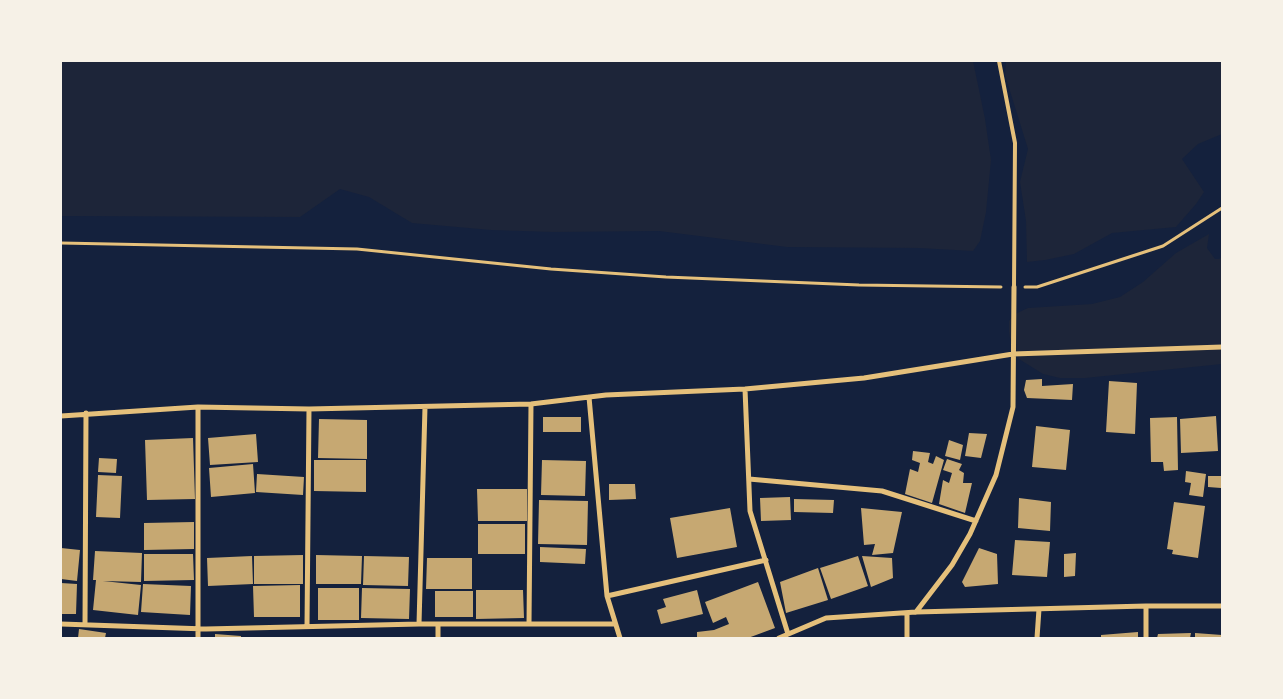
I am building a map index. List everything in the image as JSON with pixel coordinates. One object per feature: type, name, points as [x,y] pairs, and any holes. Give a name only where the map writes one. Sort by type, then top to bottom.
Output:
[{"type":"street","points":[[916,612],[952,565],[976,521],[996,476],[1013,407],[1014,287]]},
{"type":"street","points":[[61,416],[198,407],[425,407],[531,404],[606,395],[745,389],[864,378],[1013,354],[1222,347]]},
{"type":"street","points":[[745,389],[750,511],[788,634]]},
{"type":"street","points":[[589,397],[608,596],[620,638]]},
{"type":"street","points":[[529,624],[531,404]]},
{"type":"street","points":[[198,407],[198,638]]},
{"type":"street","points":[[419,624],[425,407]]},
{"type":"street","points":[[306,626],[310,408]]},
{"type":"street","points":[[85,625],[86,413]]},
{"type":"street","points":[[749,479],[882,491],[976,521]]},
{"type":"street","points":[[608,596],[766,560]]},
{"type":"street","points":[[1146,606],[1146,638]]},
{"type":"street","points":[[779,638],[826,618],[916,612],[1222,606]]},
{"type":"street","points":[[1037,638],[1039,609]]},
{"type":"street","points":[[907,613],[907,638]]},
{"type":"street","points":[[61,624],[198,628],[419,624],[615,624]]},
{"type":"street","points":[[438,624],[438,638]]},
{"type":"lane","points":[[999,61],[1015,143],[1014,287]]},
{"type":"path","points":[[61,243],[357,249],[551,269],[666,277],[859,286],[1037,287],[1163,246],[1222,208]]},
{"type":"shaded area","points":[[61,61],[973,61],[991,160],[986,212],[980,241],[973,251],[919,248],[787,247],[659,231],[553,232],[491,230],[412,223],[369,197],[340,189],[300,217],[61,216]]},
{"type":"shaded area","points":[[1006,61],[1222,61],[1222,134],[1198,144],[1182,159],[1204,192],[1196,204],[1176,227],[1112,233],[1074,254],[1027,262],[1026,221],[1020,182],[1028,149],[1005,75]]},
{"type":"shaded area","points":[[1209,234],[1207,248],[1215,259],[1222,257],[1222,364],[1085,378],[1060,378],[1043,374],[1019,359],[1009,332],[1009,321],[1015,314],[1028,308],[1092,304],[1120,297],[1143,282],[1176,253]]},
{"type":"building","points":[[1042,379],[1042,386],[1073,384],[1072,400],[1027,398],[1024,390],[1026,380]]},
{"type":"building","points":[[1109,381],[1137,383],[1135,434],[1106,432]]},
{"type":"building","points":[[1216,416],[1218,451],[1181,453],[1180,419]]},
{"type":"building","points":[[543,417],[581,417],[581,432],[543,432]]},
{"type":"building","points":[[1177,417],[1178,470],[1164,471],[1163,462],[1151,462],[1150,418]]},
{"type":"building","points":[[319,419],[367,420],[367,459],[318,458]]},
{"type":"building","points":[[1036,426],[1070,430],[1066,470],[1032,467]]},
{"type":"building","points":[[969,433],[987,434],[981,458],[965,456]]},
{"type":"building","points":[[256,434],[258,462],[210,465],[208,438]]},
{"type":"building","points":[[193,438],[195,499],[147,500],[145,440]]},
{"type":"building","points":[[949,440],[963,445],[960,460],[945,456]]},
{"type":"building","points":[[913,451],[930,453],[928,462],[933,464],[936,456],[944,460],[932,503],[905,494],[910,469],[918,472],[920,463],[912,460]]},
{"type":"building","points":[[99,458],[117,459],[116,473],[98,472]]},
{"type":"building","points":[[947,459],[962,464],[959,470],[964,473],[963,483],[972,483],[965,513],[939,504],[943,480],[949,483],[952,473],[943,470]]},
{"type":"building","points":[[314,460],[366,460],[366,492],[314,491]]},
{"type":"building","points":[[542,460],[586,461],[585,496],[541,495]]},
{"type":"building","points":[[253,464],[255,493],[211,497],[209,468]]},
{"type":"building","points":[[1186,471],[1206,474],[1203,497],[1189,495],[1191,483],[1185,482]]},
{"type":"building","points":[[257,474],[304,477],[303,495],[256,492]]},
{"type":"building","points":[[98,475],[122,476],[120,518],[96,517]]},
{"type":"building","points":[[1208,476],[1221,476],[1221,488],[1208,487]]},
{"type":"building","points":[[609,484],[635,484],[636,499],[609,500]]},
{"type":"building","points":[[477,489],[527,489],[527,521],[478,521]]},
{"type":"building","points":[[790,497],[791,520],[761,521],[760,498]]},
{"type":"building","points":[[1019,498],[1051,502],[1050,531],[1018,528]]},
{"type":"building","points":[[794,499],[834,500],[833,513],[794,512]]},
{"type":"building","points":[[539,500],[588,501],[587,545],[538,544]]},
{"type":"building","points":[[1174,502],[1205,506],[1198,558],[1172,554],[1173,550],[1167,549]]},
{"type":"building","points":[[730,508],[737,547],[677,558],[670,518]]},
{"type":"building","points":[[861,508],[902,512],[893,553],[872,555],[875,544],[864,545]]},
{"type":"building","points":[[194,522],[194,549],[144,550],[144,523]]},
{"type":"building","points":[[478,524],[525,524],[525,554],[478,554]]},
{"type":"building","points":[[1015,540],[1050,542],[1047,577],[1012,575]]},
{"type":"building","points":[[540,547],[586,549],[585,564],[540,562]]},
{"type":"building","points":[[61,548],[80,550],[77,581],[61,579]]},
{"type":"building","points":[[979,548],[997,554],[998,584],[965,587],[962,582]]},
{"type":"building","points":[[95,551],[142,553],[141,582],[103,581],[141,585],[138,615],[93,610],[96,580],[93,580]]},
{"type":"building","points":[[1076,553],[1075,576],[1064,577],[1064,554]]},
{"type":"building","points":[[144,554],[193,554],[194,580],[144,581]]},
{"type":"building","points":[[303,555],[303,584],[254,584],[254,556]]},
{"type":"building","points":[[316,555],[362,556],[361,584],[316,584]]},
{"type":"building","points":[[252,556],[253,584],[208,586],[207,558]]},
{"type":"building","points":[[364,556],[409,557],[408,586],[363,585]]},
{"type":"building","points":[[858,556],[868,586],[831,599],[820,568]]},
{"type":"building","points":[[862,556],[892,558],[893,578],[871,587]]},
{"type":"building","points":[[427,558],[472,558],[472,589],[426,589]]},
{"type":"building","points":[[818,568],[828,600],[786,613],[780,582]]},
{"type":"building","points":[[758,582],[775,628],[748,638],[697,638],[697,632],[714,630],[729,624],[726,617],[713,623],[705,602]]},
{"type":"building","points":[[61,583],[77,584],[76,614],[61,614]]},
{"type":"building","points":[[143,584],[191,586],[190,615],[141,612]]},
{"type":"building","points":[[300,585],[300,617],[254,617],[253,586]]},
{"type":"building","points":[[318,588],[359,588],[359,620],[318,620]]},
{"type":"building","points":[[362,588],[410,589],[409,619],[361,618]]},
{"type":"building","points":[[476,590],[523,590],[524,618],[476,619]]},
{"type":"building","points":[[697,590],[703,614],[661,624],[657,610],[666,607],[663,599]]},
{"type":"building","points":[[435,591],[473,591],[473,617],[435,617]]},
{"type":"building","points":[[79,629],[106,633],[105,638],[78,638]]},
{"type":"building","points":[[1138,632],[1138,638],[1101,638],[1101,635]]},
{"type":"building","points":[[1191,633],[1190,638],[1157,638],[1158,634]]},
{"type":"building","points":[[1195,633],[1222,635],[1222,638],[1195,638]]},
{"type":"building","points":[[215,634],[241,636],[241,638],[215,638]]}]
